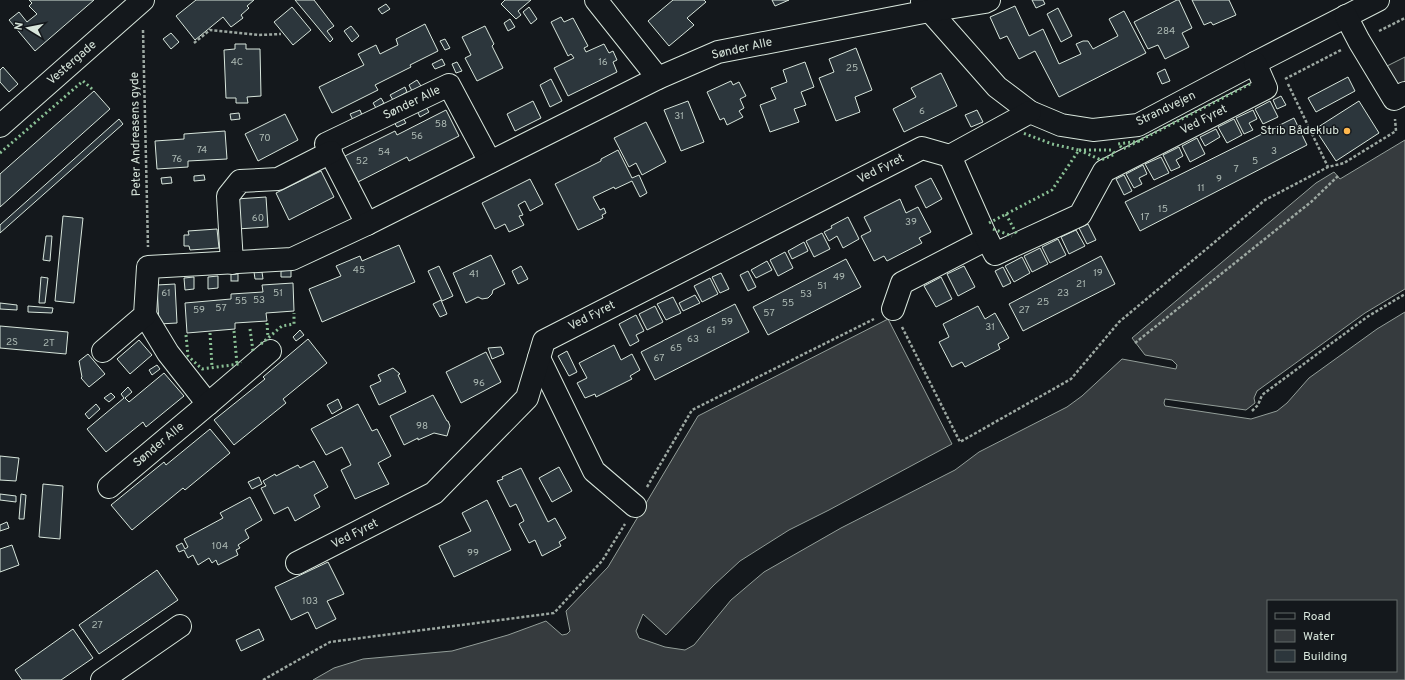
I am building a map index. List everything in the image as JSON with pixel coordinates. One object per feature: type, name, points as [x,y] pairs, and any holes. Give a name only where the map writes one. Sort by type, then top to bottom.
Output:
[{"type":"street","name":"Vestergade","points":[[0,126],[143,0]]},
{"type":"street","points":[[596,0],[658,78]]},
{"type":"street","name":"Sønder Alle","points":[[148,267],[292,259],[367,224],[658,78],[718,52],[928,4],[985,2],[989,0]]},
{"type":"street","name":"Strandvejen","points":[[928,4],[997,87],[1030,112],[1062,125],[1093,130],[1138,125],[1378,0]]},
{"type":"street","points":[[1346,16],[1359,41],[1399,96]]},
{"type":"street","points":[[1255,63],[1266,88]]},
{"type":"street","name":"Sønder Alle","points":[[331,152],[326,144],[449,85],[490,162]]},
{"type":"street","name":"Ved Fyret","points":[[298,563],[434,493],[527,398],[544,341],[922,148],[950,156],[995,254],[1080,215],[1104,171],[1266,88]]},
{"type":"street","points":[[950,156],[1030,112]]},
{"type":"street","points":[[232,263],[228,196],[240,181],[278,179],[331,152],[367,224]]},
{"type":"street","points":[[893,310],[902,283],[987,239]]},
{"type":"street","points":[[148,267],[145,315],[168,353],[208,404]]},
{"type":"street","points":[[103,351],[145,315]]},
{"type":"street","name":"Sønder Alle","points":[[109,487],[270,351]]},
{"type":"street","points":[[539,358],[594,471],[635,506]]},
{"type":"street","points":[[112,677],[180,626]]},
{"type":"path","name":"Peter Andreasens gyde","points":[[143,0],[148,267]]},
{"type":"path","points":[[1266,88],[1405,18]]},
{"type":"path","points":[[194,43],[210,30],[259,35],[281,34]]},
{"type":"path","points":[[1286,78],[1328,167]]},
{"type":"path","points":[[263,680],[330,642],[554,613],[602,561],[692,410],[893,310],[960,442],[1071,379],[1119,322],[1265,200],[1328,167],[1344,163],[1396,131],[1399,96]]},
{"type":"path","points":[[1135,343],[1311,202],[1338,176]]},
{"type":"path","points":[[1252,411],[1258,405],[1262,395],[1367,317],[1405,294]]},
{"type":"shaded area","points":[[1405,57],[1405,100],[1383,68]]},
{"type":"water","points":[[1405,140],[1405,289],[1365,313],[1257,391],[1254,398],[1255,403],[1246,410],[1165,399],[1164,403],[1165,406],[1251,419],[1277,411],[1287,403],[1309,378],[1377,329],[1405,312],[1405,680],[313,680],[334,668],[363,659],[452,651],[508,635],[546,621],[562,635],[567,634],[570,631],[566,611],[608,567],[698,416],[888,319],[952,444],[789,530],[740,561],[714,585],[666,635],[643,614],[636,631],[639,638],[665,647],[685,650],[694,645],[731,600],[764,572],[841,528],[955,470],[979,452],[1067,407],[1082,396],[1122,359],[1176,369],[1177,365],[1172,360],[1145,355],[1132,338],[1316,183],[1334,172],[1340,179]]},
{"type":"building","points":[[29,0],[94,0],[35,51],[9,20],[19,12],[27,22],[37,14],[29,6],[32,3]]},
{"type":"building","points":[[196,0],[254,0],[247,6],[249,8],[241,15],[243,18],[231,27],[223,17],[195,40],[176,16]]},
{"type":"building","points":[[295,0],[314,0],[334,26],[327,31],[333,39],[330,42]]},
{"type":"building","points":[[505,0],[531,0],[518,11],[521,15],[516,19],[501,4]]},
{"type":"building","points":[[673,0],[704,0],[706,2],[687,18],[694,25],[669,46],[648,21]]},
{"type":"building","points":[[772,0],[789,0],[775,6]]},
{"type":"building","points":[[1032,0],[1043,0],[1045,4],[1036,8]]},
{"type":"building","points":[[1179,0],[1192,28],[1182,33],[1189,47],[1165,59],[1158,45],[1148,49],[1134,22]]},
{"type":"building","points":[[1192,0],[1229,0],[1236,15],[1213,25],[1211,22],[1204,25]]},
{"type":"building","points":[[386,4],[390,9],[382,14],[378,9]]},
{"type":"building","points":[[1015,6],[1029,36],[1043,29],[1059,64],[1081,54],[1076,44],[1083,41],[1088,41],[1093,49],[1118,36],[1109,19],[1124,11],[1146,53],[1059,97],[1035,51],[1019,59],[1007,36],[1000,39],[990,17]]},
{"type":"building","points":[[292,7],[311,30],[293,45],[274,22]]},
{"type":"building","points":[[529,7],[537,19],[531,24],[523,12]]},
{"type":"building","points":[[1058,8],[1072,36],[1061,42],[1047,14]]},
{"type":"building","points":[[561,17],[564,22],[573,18],[588,46],[584,48],[586,52],[604,44],[609,53],[613,51],[617,60],[613,62],[617,72],[568,96],[554,68],[574,58],[571,54],[568,56],[551,22]]},
{"type":"building","points":[[510,19],[515,27],[508,31],[504,23]]},
{"type":"building","points":[[425,24],[438,51],[410,65],[411,67],[375,85],[378,90],[332,113],[319,87],[364,65],[358,54],[376,45],[380,54],[398,45],[396,39]]},
{"type":"building","points":[[351,26],[359,36],[352,42],[344,31]]},
{"type":"building","points":[[485,26],[494,44],[492,46],[503,68],[477,81],[465,58],[471,55],[462,37]]},
{"type":"building","points":[[171,33],[179,42],[171,49],[163,39]]},
{"type":"building","points":[[445,39],[450,48],[445,50],[440,41]]},
{"type":"building","points":[[235,44],[246,44],[246,49],[260,49],[261,96],[247,97],[248,103],[236,103],[236,98],[226,98],[224,50],[235,49]]},
{"type":"building","points":[[856,48],[872,90],[855,97],[860,112],[836,121],[819,78],[834,72],[829,59]]},
{"type":"building","points":[[442,59],[445,65],[435,69],[432,64]]},
{"type":"building","points":[[457,62],[462,71],[456,73],[452,64]]},
{"type":"building","points":[[805,62],[814,87],[801,92],[806,105],[794,109],[799,122],[770,132],[760,105],[776,99],[771,88],[787,82],[783,70]]},
{"type":"building","points":[[3,67],[18,84],[9,92],[0,82],[0,70]]},
{"type":"building","points":[[1165,69],[1170,81],[1162,84],[1157,73]]},
{"type":"building","points":[[941,73],[957,106],[904,132],[893,109],[916,97],[911,88]]},
{"type":"building","points":[[1348,77],[1355,91],[1316,112],[1308,98]]},
{"type":"building","points":[[551,79],[562,101],[550,107],[540,85]]},
{"type":"building","points":[[417,80],[421,86],[412,91],[409,85]]},
{"type":"building","points":[[731,81],[733,85],[739,82],[746,96],[740,99],[744,108],[739,111],[743,117],[727,125],[724,118],[720,120],[707,92]]},
{"type":"building","points":[[405,87],[407,92],[393,100],[390,95]]},
{"type":"building","points":[[94,91],[110,109],[0,207],[0,174]]},
{"type":"building","points":[[1281,96],[1286,105],[1277,109],[1273,100]]},
{"type":"building","points":[[381,98],[384,103],[376,108],[373,103]]},
{"type":"building","points":[[533,101],[541,118],[515,131],[507,114]]},
{"type":"building","points":[[688,101],[704,142],[681,151],[664,110]]},
{"type":"building","points":[[1270,101],[1278,117],[1263,124],[1255,109]]},
{"type":"building","name":"Strib Bådeklub","points":[[1359,101],[1379,133],[1336,161],[1315,129]]},
{"type":"building","points":[[426,107],[429,112],[420,117],[417,111]]},
{"type":"building","points":[[360,110],[362,115],[353,120],[350,114]]},
{"type":"building","points":[[446,110],[459,136],[409,161],[407,157],[352,185],[339,159],[395,131],[397,135]]},
{"type":"building","points":[[977,110],[983,122],[971,127],[965,115]]},
{"type":"building","points":[[1253,110],[1257,119],[1249,123],[1253,130],[1244,134],[1236,118]]},
{"type":"building","points":[[239,113],[240,119],[231,120],[230,114]]},
{"type":"building","points":[[285,114],[298,140],[258,161],[245,134]]},
{"type":"building","points":[[403,118],[406,123],[397,127],[394,122]]},
{"type":"building","points":[[1294,118],[1307,145],[1140,231],[1125,202]]},
{"type":"building","points":[[119,119],[123,124],[0,233],[0,225]]},
{"type":"building","points":[[1234,119],[1242,135],[1227,143],[1218,127]]},
{"type":"building","points":[[646,122],[666,162],[642,175],[636,163],[629,167],[614,138]]},
{"type":"building","points":[[1216,129],[1220,137],[1205,146],[1200,137]]},
{"type":"building","points":[[225,131],[227,159],[188,161],[188,167],[157,169],[155,141],[184,139],[184,134]]},
{"type":"building","points":[[1197,138],[1205,154],[1190,162],[1182,146]]},
{"type":"building","points":[[1179,147],[1183,156],[1176,160],[1180,167],[1171,171],[1163,155]]},
{"type":"building","points":[[618,150],[632,178],[639,175],[647,193],[640,197],[632,181],[615,189],[614,187],[593,197],[600,210],[604,208],[606,213],[602,215],[603,218],[578,230],[555,184],[601,161],[601,159]]},
{"type":"building","points":[[1161,157],[1169,173],[1154,180],[1145,164]]},
{"type":"building","points":[[1143,165],[1147,174],[1139,178],[1142,184],[1134,188],[1126,174]]},
{"type":"building","points":[[321,171],[334,197],[289,220],[276,193]]},
{"type":"building","points":[[204,175],[205,180],[194,181],[194,176]]},
{"type":"building","points":[[1124,175],[1132,191],[1124,195],[1116,179]]},
{"type":"building","points":[[171,177],[172,183],[162,184],[161,178]]},
{"type":"building","points":[[931,178],[942,199],[926,208],[915,186]]},
{"type":"building","points":[[530,179],[543,204],[530,211],[525,201],[518,205],[523,215],[519,216],[524,225],[509,232],[505,224],[495,229],[482,203]]},
{"type":"building","points":[[266,197],[268,227],[237,229],[236,199]]},
{"type":"building","points":[[900,199],[906,213],[918,207],[931,232],[919,238],[922,243],[887,261],[884,256],[874,261],[861,236],[871,231],[864,217]]},
{"type":"building","points":[[63,216],[83,218],[74,303],[55,301]]},
{"type":"building","points":[[848,217],[859,239],[843,248],[837,236],[829,241],[824,232],[832,228],[831,226]]},
{"type":"building","points":[[1088,224],[1096,240],[1087,244],[1079,228]]},
{"type":"building","points":[[217,229],[219,248],[190,250],[189,246],[184,246],[184,235],[189,235],[188,231]]},
{"type":"building","points":[[1076,230],[1085,246],[1069,254],[1061,237]]},
{"type":"building","points":[[822,233],[830,249],[814,257],[806,241]]},
{"type":"building","points":[[46,236],[52,236],[50,261],[43,260]]},
{"type":"building","points":[[1058,239],[1066,255],[1050,263],[1042,247]]},
{"type":"building","points":[[804,242],[808,251],[792,259],[788,251]]},
{"type":"building","points":[[399,245],[415,282],[322,322],[309,289],[341,276],[336,266],[360,256],[362,261]]},
{"type":"building","points":[[1040,248],[1048,264],[1032,272],[1024,256]]},
{"type":"building","points":[[785,252],[793,268],[778,276],[770,260]]},
{"type":"building","points":[[491,255],[505,284],[493,290],[492,294],[488,298],[482,299],[478,297],[466,303],[453,273]]},
{"type":"building","points":[[1101,256],[1115,284],[1023,331],[1009,304]]},
{"type":"building","points":[[1022,257],[1030,273],[1014,282],[1005,266]]},
{"type":"building","points":[[846,259],[861,287],[768,335],[753,307]]},
{"type":"building","points":[[767,261],[772,270],[756,278],[751,270]]},
{"type":"building","points":[[439,266],[453,296],[442,301],[428,271]]},
{"type":"building","points":[[521,266],[528,279],[518,284],[512,271]]},
{"type":"building","points":[[964,266],[975,287],[958,296],[947,274]]},
{"type":"building","points":[[1003,267],[1011,283],[1003,287],[995,271]]},
{"type":"building","points":[[291,270],[291,277],[281,277],[281,271]]},
{"type":"building","points":[[748,271],[756,287],[748,291],[740,275]]},
{"type":"building","points":[[254,272],[262,272],[263,279],[255,279]]},
{"type":"building","points":[[721,273],[729,289],[720,293],[712,277]]},
{"type":"building","points":[[231,274],[238,274],[238,281],[231,281]]},
{"type":"building","points":[[218,276],[218,288],[208,289],[208,277]]},
{"type":"building","points":[[41,277],[48,278],[45,303],[39,303]]},
{"type":"building","points":[[194,277],[194,289],[185,290],[184,278]]},
{"type":"building","points":[[941,277],[952,299],[936,307],[924,286]]},
{"type":"building","points":[[710,278],[718,294],[702,302],[694,286]]},
{"type":"building","points":[[293,283],[294,311],[266,313],[267,321],[235,323],[235,329],[187,333],[185,303],[231,299],[231,294],[263,292],[262,285]]},
{"type":"building","points":[[175,284],[177,323],[159,324],[157,285]]},
{"type":"building","points":[[695,295],[700,303],[683,311],[679,303]]},
{"type":"building","points":[[673,297],[681,313],[666,320],[657,304]]},
{"type":"building","points":[[441,300],[447,314],[440,317],[433,304]]},
{"type":"building","points":[[0,303],[17,305],[17,310],[0,309]]},
{"type":"building","points":[[735,304],[749,332],[655,380],[641,352]]},
{"type":"building","points":[[28,306],[53,308],[52,313],[28,312]]},
{"type":"building","points":[[655,306],[663,322],[647,330],[639,314]]},
{"type":"building","points":[[978,306],[985,319],[995,313],[1009,338],[998,344],[1000,349],[965,367],[962,362],[952,367],[939,342],[949,337],[943,324]]},
{"type":"building","points":[[636,315],[644,331],[636,335],[639,341],[630,346],[619,324]]},
{"type":"building","points":[[0,326],[68,332],[66,354],[0,348]]},
{"type":"building","points":[[300,330],[304,335],[296,341],[293,337]]},
{"type":"building","points":[[308,339],[327,363],[283,399],[286,403],[234,445],[214,420],[265,379],[263,377]]},
{"type":"building","points":[[139,340],[152,355],[130,374],[117,359]]},
{"type":"building","points":[[614,345],[621,360],[632,354],[640,370],[630,376],[632,379],[596,397],[595,394],[585,398],[577,383],[587,378],[579,363]]},
{"type":"building","points":[[501,347],[504,354],[492,359],[488,348]]},
{"type":"building","points":[[567,351],[577,372],[569,376],[558,356]]},
{"type":"building","points":[[486,352],[501,382],[461,403],[446,372]]},
{"type":"building","points":[[88,354],[105,374],[89,387],[81,378],[79,361]]},
{"type":"building","points":[[157,365],[160,369],[152,375],[149,370]]},
{"type":"building","points":[[393,368],[400,374],[398,375],[406,392],[379,405],[370,386],[381,381],[378,375]]},
{"type":"building","points":[[164,373],[184,396],[146,427],[143,422],[106,452],[87,429],[124,398],[121,394],[128,387],[132,392],[125,398],[129,402]]},
{"type":"building","points":[[111,393],[115,397],[109,402],[104,398]]},
{"type":"building","points":[[433,395],[450,426],[447,436],[434,433],[418,440],[418,438],[404,445],[390,416]]},
{"type":"building","points":[[338,399],[342,408],[332,414],[327,405]]},
{"type":"building","points":[[96,404],[100,409],[89,419],[85,414]]},
{"type":"building","points":[[358,404],[372,431],[377,429],[391,456],[378,463],[389,484],[355,499],[341,470],[351,465],[342,447],[326,455],[311,429]]},
{"type":"building","points":[[210,429],[230,453],[185,490],[183,488],[132,530],[111,505],[164,462],[166,465]]},
{"type":"building","points":[[0,456],[19,458],[16,481],[0,480]]},
{"type":"building","points":[[314,461],[328,487],[314,495],[320,507],[295,521],[288,507],[274,514],[261,488],[266,486],[263,481],[275,474],[276,476],[298,465],[300,468]]},
{"type":"building","points":[[559,467],[572,491],[552,502],[539,478]]},
{"type":"building","points":[[521,468],[548,522],[555,518],[566,538],[559,542],[561,546],[542,556],[535,540],[529,543],[519,524],[524,521],[516,504],[510,507],[497,481]]},
{"type":"building","points":[[259,477],[262,484],[252,489],[248,482]]},
{"type":"building","points":[[43,484],[63,486],[60,539],[39,537]]},
{"type":"building","points":[[0,494],[16,496],[16,502],[0,500]]},
{"type":"building","points":[[21,494],[26,495],[24,519],[19,519]]},
{"type":"building","points":[[250,497],[262,520],[245,530],[249,538],[238,545],[240,548],[236,550],[238,555],[218,565],[216,560],[212,563],[209,558],[198,565],[193,555],[188,558],[184,550],[179,552],[176,546],[182,543],[185,549],[188,547],[184,539],[223,518],[220,513]]},
{"type":"building","points":[[487,500],[511,550],[454,577],[439,546],[471,531],[462,513]]},
{"type":"building","points":[[7,522],[9,528],[0,531],[0,525]]},
{"type":"building","points":[[12,545],[19,565],[0,572],[0,549]]},
{"type":"building","points":[[328,562],[344,594],[327,601],[336,619],[316,629],[308,612],[291,620],[275,587]]},
{"type":"building","points":[[157,570],[178,600],[99,654],[79,625]]},
{"type":"building","points":[[73,629],[93,658],[61,680],[22,680],[15,670]]},
{"type":"building","points":[[259,629],[264,640],[241,651],[236,640]]},
{"type":"hedge","points":[[0,153],[83,81],[92,89]]},
{"type":"hedge","points":[[1140,141],[1118,144],[1123,149],[1252,83]]},
{"type":"hedge","points":[[989,223],[1052,190],[1079,150],[1052,144],[1023,133]]},
{"type":"hedge","points":[[1079,150],[1112,150],[1115,154],[1101,160],[1079,150]]},
{"type":"hedge","points":[[1006,214],[1017,235]]},
{"type":"hedge","points":[[993,229],[1012,236]]},
{"type":"hedge","points":[[261,344],[282,326],[294,324],[294,313]]},
{"type":"hedge","points":[[267,323],[268,338]]},
{"type":"hedge","points":[[250,329],[253,351]]},
{"type":"hedge","points":[[234,331],[237,364]]},
{"type":"hedge","points":[[210,333],[212,367]]},
{"type":"hedge","points":[[186,335],[188,356],[202,369],[239,364],[241,362]]},
{"type":"place","name":"Strib Bådeklub","points":[[1347,131]]}]
